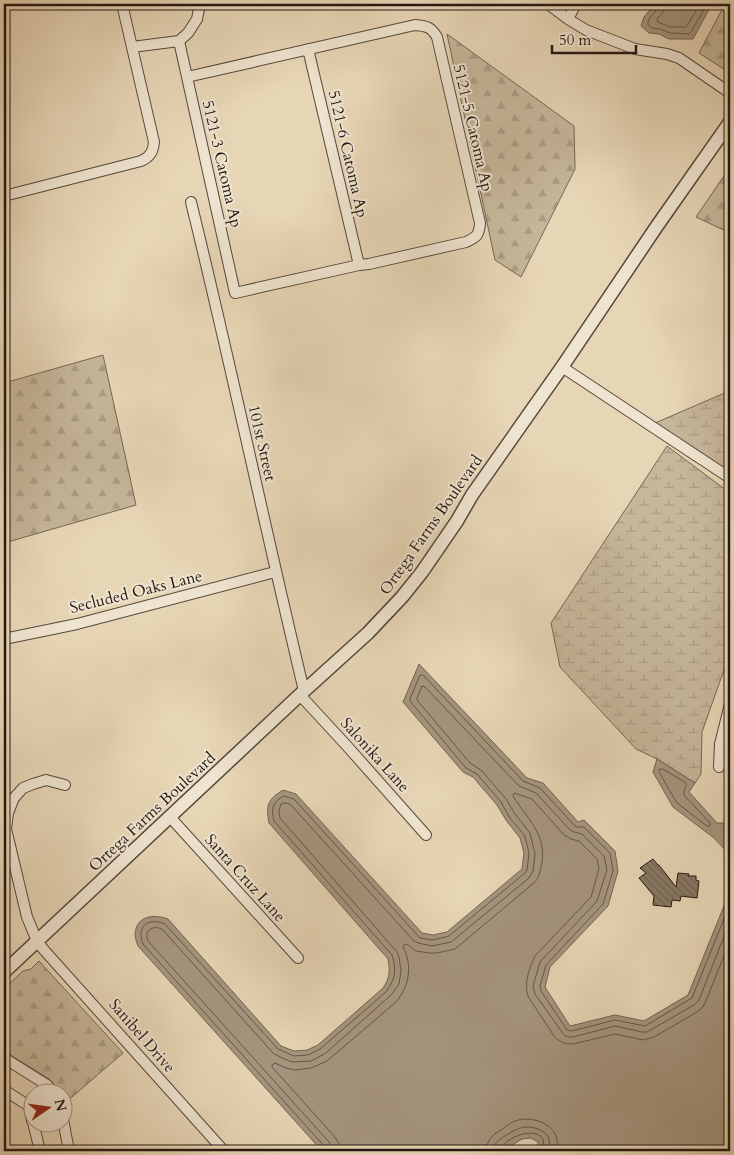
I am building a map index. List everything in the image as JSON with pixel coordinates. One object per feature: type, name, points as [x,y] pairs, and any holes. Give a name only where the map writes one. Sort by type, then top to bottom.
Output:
[{"type":"street","points":[[4,196],[141,161],[148,158],[153,150],[154,142],[122,4]]},
{"type":"street","points":[[132,47],[179,41],[188,33],[197,18],[200,4]]},
{"type":"street","points":[[548,4],[586,30],[635,49],[667,54],[679,58],[730,94]]},
{"type":"street","points":[[568,19],[576,4]]},
{"type":"street","name":"5121-5 Catoma Ap","points":[[187,77],[415,25],[425,26],[433,30],[438,44],[478,213],[480,231],[475,238],[466,242],[236,293]]},
{"type":"street","points":[[4,35],[4,41]]},
{"type":"street","name":"5121-3 Catoma Ap","points":[[179,41],[236,293]]},
{"type":"street","name":"5121-6 Catoma Ap","points":[[308,50],[359,265]]},
{"type":"street","name":"Ortega Farms Boulevard","points":[[4,972],[368,633],[413,584],[457,521],[472,495],[730,122]]},
{"type":"street","name":"101st Street","points":[[191,202],[302,693]]},
{"type":"street","points":[[562,367],[730,478]]},
{"type":"street","name":"Secluded Oaks Lane","points":[[4,639],[77,624],[275,572]]},
{"type":"street","name":"Salonika Lane","points":[[302,693],[426,835]]},
{"type":"street","points":[[719,767],[720,744],[730,704]]},
{"type":"street","name":"Sanibel Drive","points":[[65,785],[46,780],[23,788],[14,798],[8,814],[6,829],[27,917],[37,941],[224,1151]]},
{"type":"street","name":"Santa Cruz Lane","points":[[170,817],[298,958]]},
{"type":"street","points":[[4,1058],[42,1082]]},
{"type":"street","points":[[4,1090],[22,1102]]},
{"type":"street","points":[[35,1132],[40,1151]]},
{"type":"street","points":[[65,1132],[69,1151]]},
{"type":"green space","points":[[725,4],[730,4],[730,73],[699,53]]},
{"type":"green space","points":[[447,34],[574,126],[575,169],[521,277],[495,260]]},
{"type":"green space","points":[[730,167],[730,233],[696,217]]},
{"type":"green space","points":[[103,355],[136,505],[4,543],[4,383]]},
{"type":"green space","points":[[730,389],[730,472],[655,423]]},
{"type":"green space","points":[[667,446],[730,493],[730,653],[702,732],[701,774],[695,783],[657,759],[636,749],[560,667],[551,623]]},
{"type":"green space","points":[[39,961],[123,1053],[72,1097],[72,1082],[51,1082],[4,1051],[4,989],[23,971],[31,969]]},
{"type":"water","points":[[655,4],[712,4],[693,39],[669,39],[659,34],[649,33],[641,26],[644,17]]},
{"type":"water","points":[[419,664],[527,778],[543,783],[578,822],[584,820],[615,851],[618,871],[608,906],[550,967],[545,987],[570,1026],[615,1015],[644,1021],[688,995],[726,901],[730,885],[730,1151],[537,1151],[538,1142],[531,1138],[522,1139],[502,1151],[322,1151],[138,946],[135,935],[136,928],[142,920],[152,917],[168,919],[281,1046],[294,1051],[307,1050],[318,1045],[383,988],[388,978],[389,963],[388,959],[269,823],[268,807],[274,797],[283,790],[296,794],[422,933],[433,935],[447,932],[522,869],[524,853],[520,838],[497,805],[473,777],[463,772],[403,702]]},
{"type":"water","points":[[657,759],[695,783],[689,792],[717,823],[724,823],[730,829],[730,858],[729,854],[714,838],[673,807],[653,772]]},
{"type":"building","points":[[653,859],[676,887],[678,873],[696,876],[696,880],[699,881],[697,898],[681,896],[680,901],[672,900],[671,907],[653,905],[654,896],[639,878],[646,873],[640,868]]}]
